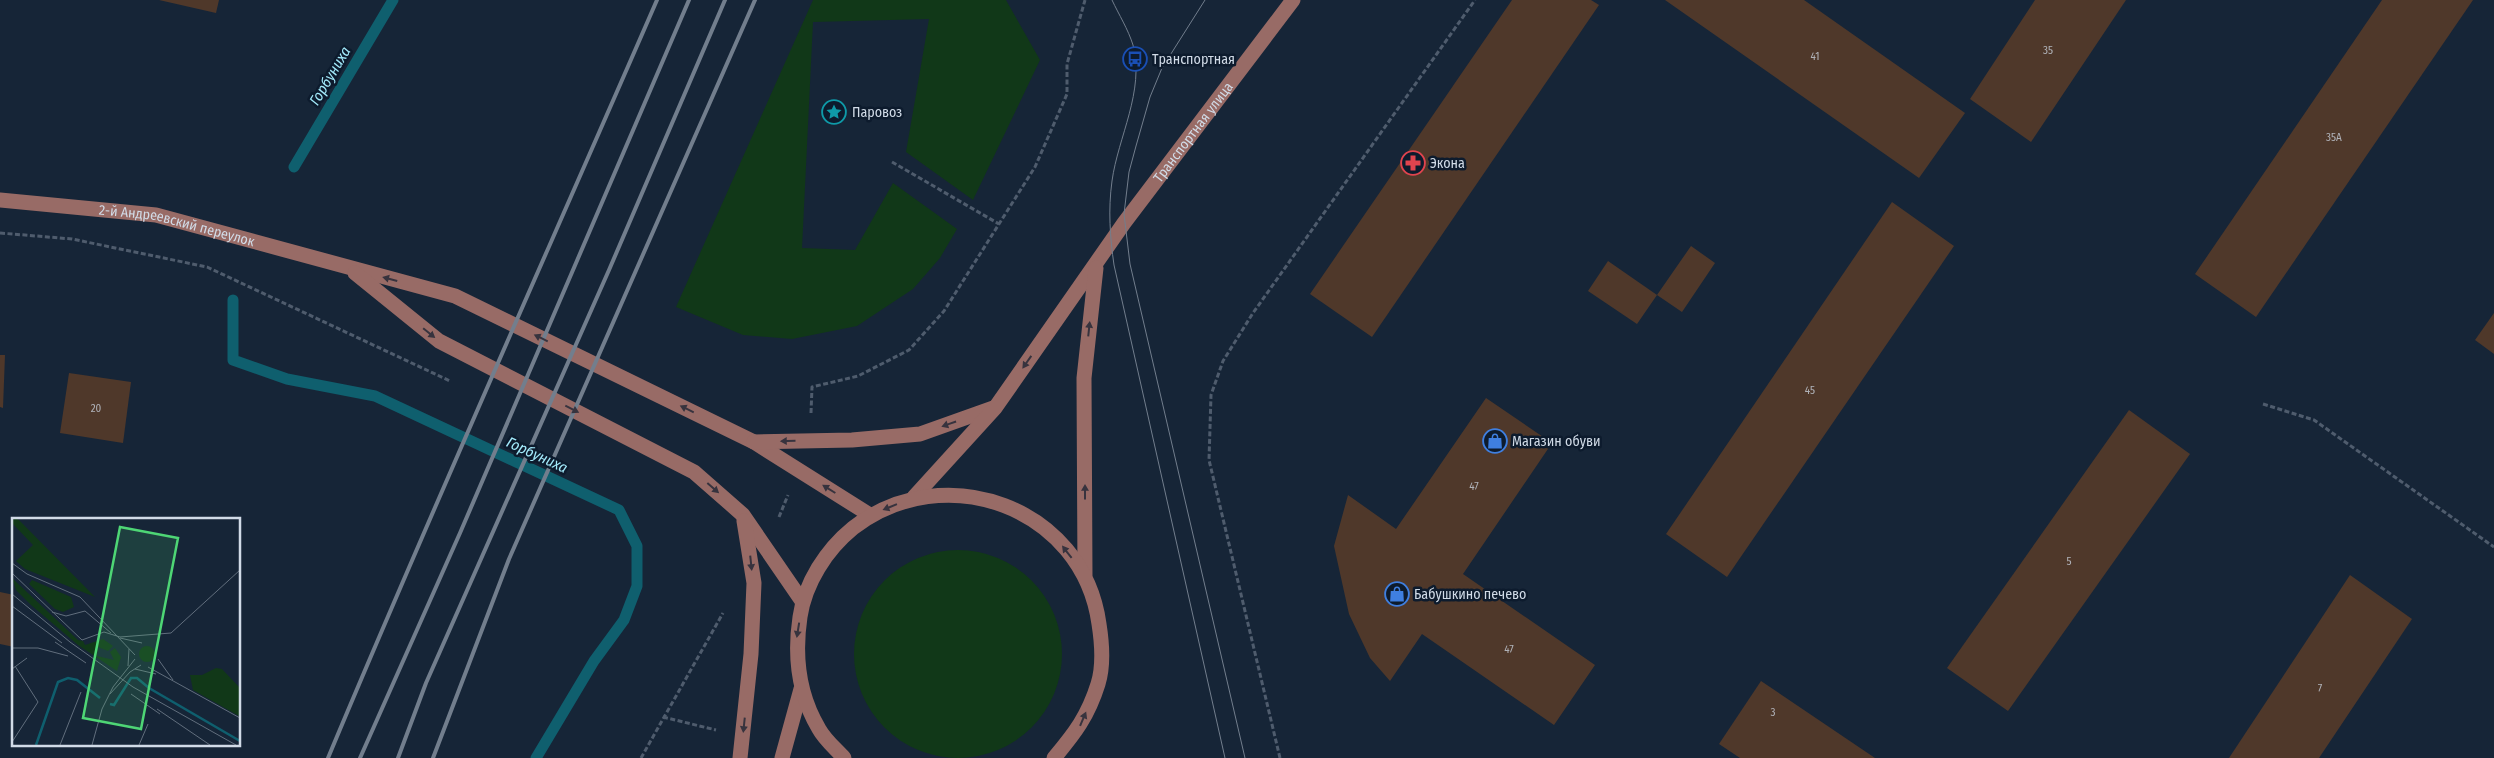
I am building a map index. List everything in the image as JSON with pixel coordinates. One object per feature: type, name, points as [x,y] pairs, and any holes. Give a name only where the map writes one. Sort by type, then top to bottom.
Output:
[{"type":"main road","name":"Транспортная улица","points":[[914,498],[995,408],[1124,223],[1293,0]]},
{"type":"main road","name":"2-й Андреевский переулок","points":[[0,200],[156,215],[455,296],[754,442],[870,515]]},
{"type":"main road","points":[[1085,576],[1084,378],[1096,265]]},
{"type":"main road","points":[[350,269],[439,341],[694,472],[743,515],[802,601]]},
{"type":"main road","points":[[754,442],[809,441],[920,434],[995,408]]},
{"type":"main road","points":[[844,758],[819,730],[801,689],[796,645],[802,601],[818,568],[840,538],[870,515],[914,498],[964,494],[1013,507],[1054,536],[1085,576],[1098,610],[1102,646],[1098,683],[1080,727],[1054,758]]},
{"type":"main road","points":[[740,758],[751,654],[754,583],[743,515]]},
{"type":"main road","points":[[782,758],[801,689]]},
{"type":"path","points":[[809,441],[812,387],[858,376],[909,350],[944,311],[1035,167],[1067,94],[1067,64],[1085,0]]},
{"type":"path","points":[[1280,758],[1210,460],[1211,395],[1223,361],[1253,313],[1475,0]]},
{"type":"path","points":[[892,162],[999,224]]},
{"type":"path","points":[[0,234],[72,239],[207,267],[451,382]]},
{"type":"path","points":[[2263,404],[2314,420],[2494,548]]},
{"type":"path","points":[[767,549],[798,469]]},
{"type":"path","points":[[641,758],[730,600],[754,583]]},
{"type":"green space","points":[[813,0],[1006,0],[1040,60],[973,200],[906,152],[929,19],[813,22],[802,248],[855,250],[893,183],[957,229],[940,258],[913,289],[857,326],[792,339],[743,335],[676,307]]},
{"type":"green space","points":[[948,550],[968,550],[988,554],[1007,562],[1032,580],[1045,596],[1054,614],[1062,644],[1058,684],[1054,694],[1045,712],[1032,728],[1016,741],[988,754],[968,758],[948,758],[928,754],[909,746],[892,735],[877,720],[866,703],[858,684],[854,664],[854,644],[858,624],[866,605],[877,588],[892,573],[909,562],[928,554]]},
{"type":"building","points":[[159,0],[219,0],[216,13]]},
{"type":"building","points":[[1512,0],[1591,0],[1599,5],[1372,337],[1310,294]]},
{"type":"building","points":[[1665,0],[1804,0],[1965,113],[1919,178]]},
{"type":"building","points":[[2035,0],[2126,0],[2031,142],[1970,99]]},
{"type":"building","points":[[2382,0],[2473,0],[2256,317],[2195,274]]},
{"type":"building","points":[[1892,202],[1954,246],[1727,577],[1666,534]]},
{"type":"building","points":[[1691,246],[1715,263],[1682,312],[1657,295]]},
{"type":"building","points":[[1608,261],[1657,295],[1637,324],[1588,291]]},
{"type":"building","points":[[2494,313],[2494,354],[2475,340]]},
{"type":"building","points":[[0,355],[5,355],[3,408],[0,407]]},
{"type":"building","points":[[69,373],[131,382],[123,443],[60,433]]},
{"type":"building","points":[[1486,398],[1552,443],[1463,574],[1595,665],[1554,725],[1422,634],[1390,681],[1370,658],[1349,614],[1334,546],[1348,495],[1396,529]]},
{"type":"building","points":[[2129,410],[2190,454],[2008,711],[1947,668]]},
{"type":"building","points":[[2350,575],[2412,619],[2319,758],[2229,758]]},
{"type":"building","points":[[0,592],[12,595],[12,647],[0,644]]},
{"type":"building","points":[[1761,681],[1875,758],[1740,758],[1719,744]]},
{"type":"waterway","name":"Горбуниха","points":[[294,167],[393,0]]},
{"type":"waterway","name":"Горбуниха","points":[[233,300],[233,360],[287,379],[375,396],[619,510],[637,546],[637,586],[624,620],[594,661],[536,758]]},
{"type":"tram line","points":[[1112,0],[1131,39],[1136,62],[1133,97],[1112,181],[1110,223],[1114,265],[1225,758]]},
{"type":"tram line","points":[[1205,0],[1162,68],[1150,97],[1129,172],[1124,214],[1130,264],[1245,758]]},
{"type":"railway","points":[[328,758],[450,473],[657,0]]},
{"type":"railway","points":[[360,758],[460,533],[689,0]]},
{"type":"railway","points":[[398,758],[426,683],[609,270],[725,0]]},
{"type":"railway","points":[[433,758],[509,559],[755,0]]},
{"type":"place","name":"Транспортная","points":[[1135,59]]},
{"type":"place","name":"Паровоз","points":[[834,112]]},
{"type":"place","name":"Экона","points":[[1413,163]]},
{"type":"place","name":"Магазин обуви","points":[[1495,441]]},
{"type":"place","name":"Бабушкино печево","points":[[1397,594]]}]
